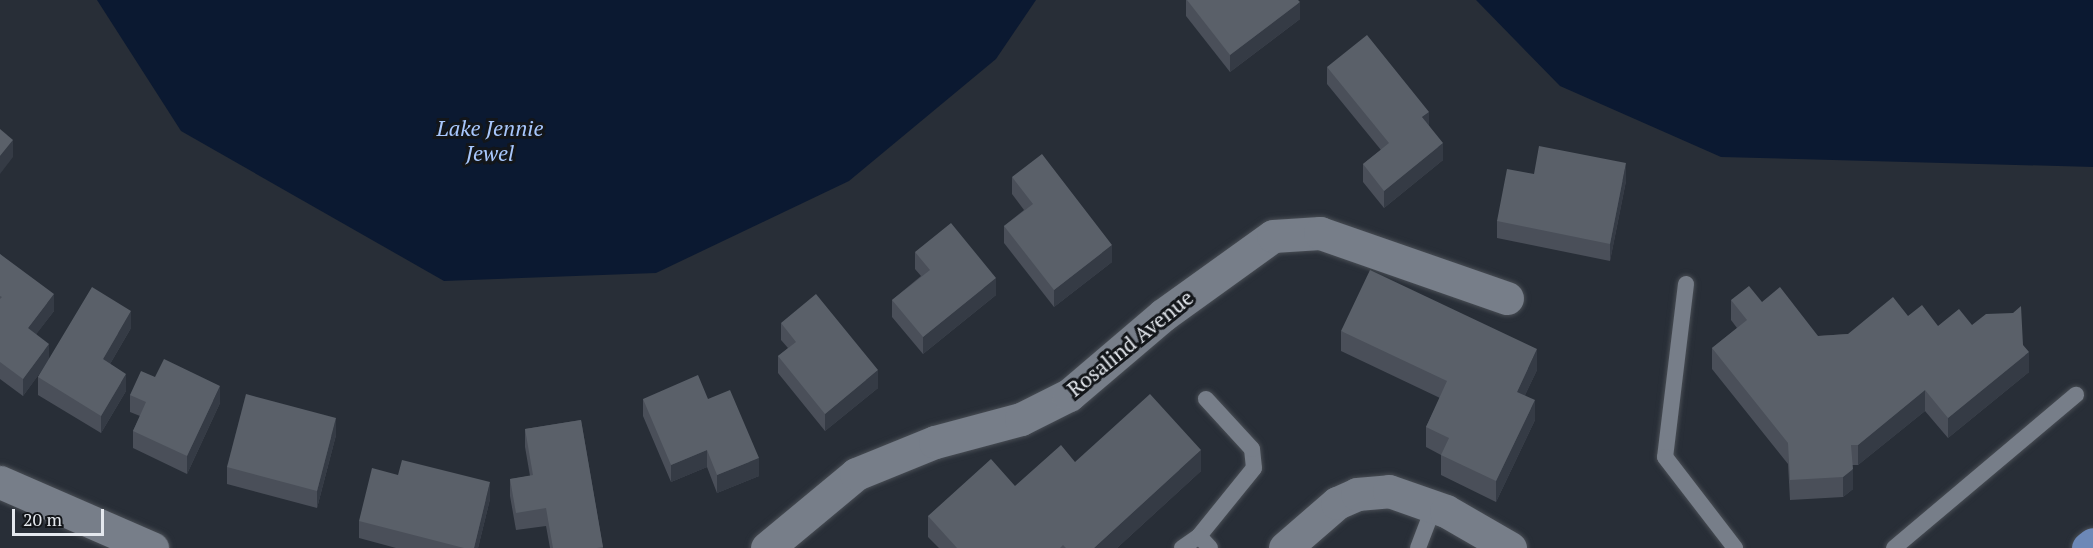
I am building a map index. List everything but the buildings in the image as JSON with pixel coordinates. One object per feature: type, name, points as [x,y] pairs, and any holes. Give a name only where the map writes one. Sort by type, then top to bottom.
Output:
[{"type":"main road","points":[[2088,548],[2093,544]]},
{"type":"street","name":"Rosalind Avenue","points":[[767,548],[856,474],[935,442],[1021,419],[1069,394],[1163,315],[1273,236],[1320,233],[1507,298]]},
{"type":"street","points":[[0,482],[132,545]]},
{"type":"street","points":[[1285,548],[1318,516],[1358,494],[1389,491],[1434,506],[1510,548]]},
{"type":"lane","points":[[1686,284],[1665,457],[1735,548]]},
{"type":"lane","points":[[1894,548],[2076,395]]},
{"type":"lane","points":[[1182,548],[1204,542],[1254,468],[1252,449],[1206,399]]},
{"type":"lane","points":[[1418,548],[1434,506]]},
{"type":"water","name":"Lake Jennie Jewel","points":[[97,0],[1036,0],[996,59],[849,181],[656,273],[444,281],[181,131]]},
{"type":"water","points":[[1476,0],[2093,0],[2093,167],[1721,157],[1560,86]]}]
